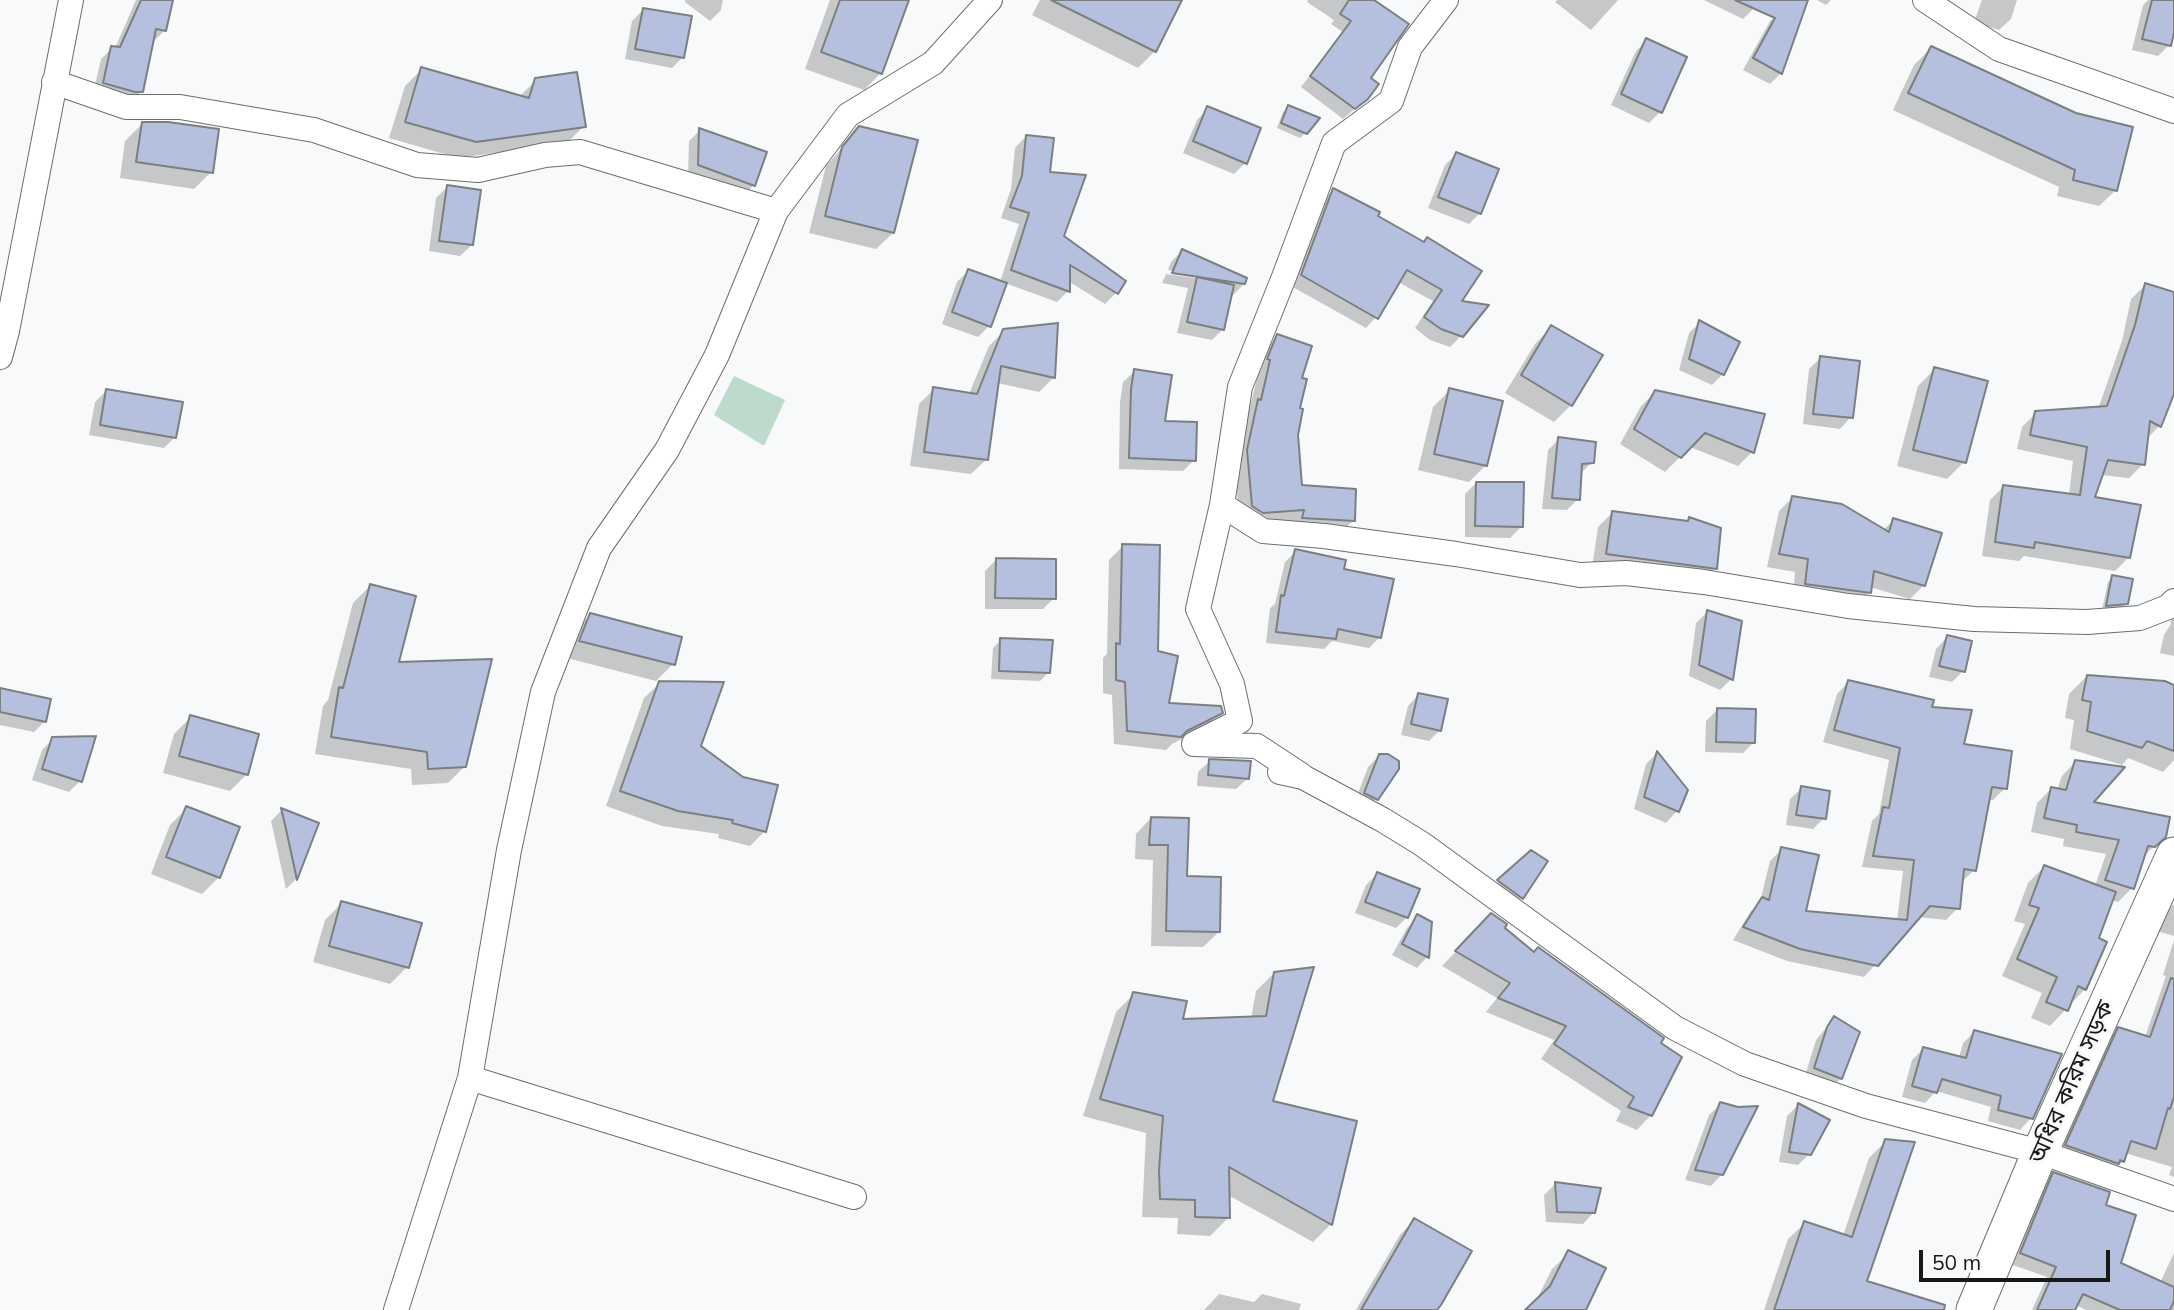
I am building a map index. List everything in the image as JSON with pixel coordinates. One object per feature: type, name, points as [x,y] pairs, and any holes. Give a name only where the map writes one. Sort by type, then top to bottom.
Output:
[{"type":"main road","name":"অধির করিম সড়ক","points":[[1974,1310],[2040,1153],[2174,855]]},
{"type":"street","points":[[0,357],[71,0]]},
{"type":"street","points":[[396,1310],[470,1078],[509,850],[543,692],[599,548],[667,450],[717,355],[776,211],[848,115],[933,63],[990,0]]},
{"type":"street","points":[[1446,0],[1410,47],[1391,101],[1334,143],[1240,387],[1222,505],[1198,609],[1232,684],[1240,721],[1194,744],[1257,746],[1291,774],[1384,820],[1422,844],[1675,1028],[1745,1064],[1866,1106],[2040,1153],[2174,1199]]},
{"type":"street","points":[[1925,0],[1999,49],[2174,111]]},
{"type":"street","points":[[54,82],[125,107],[180,107],[314,130],[417,165],[478,170],[545,155],[580,152],[776,211]]},
{"type":"street","points":[[1222,505],[1263,531],[1324,536],[1455,554],[1580,575],[1626,573],[1704,582],[1848,606],[1973,619],[2087,622],[2140,618],[2168,607],[2174,601]]},
{"type":"street","points":[[470,1078],[855,1197]]},
{"type":"green space","points":[[734,376],[785,400],[764,446],[714,415]]},
{"type":"building","points":[[141,0],[173,0],[166,31],[156,29],[143,92],[135,92],[103,83],[111,46],[120,47]]},
{"type":"building","points":[[840,0],[909,0],[882,74],[821,52]]},
{"type":"building","points":[[1051,0],[1182,0],[1156,52]]},
{"type":"building","points":[[1349,0],[1374,0],[1409,24],[1371,78],[1379,84],[1368,99],[1355,109],[1310,76],[1351,21],[1340,14]]},
{"type":"building","points":[[1735,0],[1808,0],[1782,74],[1753,58],[1775,18]]},
{"type":"building","points":[[2152,0],[2174,0],[2174,33],[2171,46],[2142,39]]},
{"type":"building","points":[[643,8],[692,16],[684,58],[635,49]]},
{"type":"building","points":[[1646,38],[1687,57],[1662,113],[1621,94]]},
{"type":"building","points":[[1931,46],[2076,113],[2133,127],[2117,191],[2073,180],[2075,170],[1908,93]]},
{"type":"building","points":[[421,67],[529,98],[535,78],[577,72],[586,127],[476,142],[405,122]]},
{"type":"building","points":[[1288,105],[1320,118],[1307,134],[1281,123]]},
{"type":"building","points":[[1207,106],[1261,128],[1247,164],[1193,141]]},
{"type":"building","points":[[142,122],[168,122],[219,129],[213,173],[136,162]]},
{"type":"building","points":[[859,126],[918,140],[894,233],[825,216],[842,147]]},
{"type":"building","points":[[699,128],[767,152],[755,186],[698,165]]},
{"type":"building","points":[[1026,135],[1054,138],[1050,172],[1086,175],[1064,236],[1126,281],[1118,294],[1070,265],[1070,292],[1011,270],[1029,213],[1010,207],[1022,176]]},
{"type":"building","points":[[1456,152],[1499,169],[1481,214],[1438,197]]},
{"type":"building","points":[[447,185],[481,190],[473,245],[439,241]]},
{"type":"building","points":[[1333,188],[1380,212],[1378,216],[1424,242],[1427,237],[1482,271],[1462,301],[1489,305],[1463,337],[1441,329],[1424,317],[1442,290],[1407,270],[1378,319],[1301,275]]},
{"type":"building","points":[[1182,249],[1247,278],[1245,284],[1172,273]]},
{"type":"building","points":[[968,269],[1007,283],[991,327],[952,312]]},
{"type":"building","points":[[1197,277],[1234,285],[1224,330],[1187,322]]},
{"type":"building","points":[[2145,283],[2174,292],[2174,394],[2161,427],[2150,421],[2145,465],[2108,460],[2095,497],[2141,505],[2130,558],[2035,542],[2034,548],[1995,542],[2003,485],[2080,495],[2087,447],[2030,435],[2035,411],[2107,406],[2135,325]]},
{"type":"building","points":[[1699,320],[1740,342],[1724,375],[1689,359]]},
{"type":"building","points":[[1058,323],[1055,378],[1001,366],[988,460],[924,452],[933,387],[977,394],[1003,329]]},
{"type":"building","points":[[1551,325],[1603,355],[1572,406],[1521,375]]},
{"type":"building","points":[[1277,334],[1312,346],[1302,378],[1307,379],[1300,408],[1303,409],[1298,435],[1302,485],[1356,489],[1355,521],[1302,518],[1304,510],[1263,513],[1252,506],[1247,450],[1270,360],[1267,359]]},
{"type":"building","points":[[1820,356],[1860,361],[1853,418],[1813,414]]},
{"type":"building","points":[[1934,367],[1988,381],[1966,463],[1913,450]]},
{"type":"building","points":[[1134,369],[1172,375],[1165,421],[1197,422],[1196,461],[1129,458]]},
{"type":"building","points":[[1449,388],[1503,401],[1487,466],[1434,454]]},
{"type":"building","points":[[106,389],[183,402],[176,438],[100,425]]},
{"type":"building","points":[[1655,390],[1765,414],[1754,453],[1705,433],[1681,458],[1634,429]]},
{"type":"building","points":[[1558,437],[1596,442],[1594,463],[1582,464],[1580,500],[1552,498]]},
{"type":"building","points":[[1476,482],[1524,482],[1523,527],[1475,526]]},
{"type":"building","points":[[1792,496],[1842,504],[1889,532],[1893,518],[1942,533],[1925,586],[1874,571],[1871,593],[1805,584],[1808,559],[1779,554]]},
{"type":"building","points":[[1612,511],[1688,521],[1689,517],[1721,528],[1717,569],[1606,554]]},
{"type":"building","points":[[1122,544],[1160,545],[1158,651],[1178,656],[1169,703],[1221,706],[1223,713],[1187,731],[1181,737],[1127,731],[1125,682],[1116,680],[1116,643],[1120,644]]},
{"type":"building","points":[[1295,549],[1346,560],[1344,569],[1394,579],[1381,638],[1338,629],[1336,639],[1276,632],[1281,595],[1284,596]]},
{"type":"building","points":[[996,558],[1056,559],[1056,599],[995,598]]},
{"type":"building","points":[[2112,575],[2133,579],[2128,604],[2106,606]]},
{"type":"building","points":[[370,584],[416,596],[399,662],[492,659],[466,767],[428,769],[427,752],[331,737],[339,687],[343,688]]},
{"type":"building","points":[[1707,610],[1742,621],[1733,680],[1699,665]]},
{"type":"building","points":[[590,613],[682,637],[675,665],[579,641]]},
{"type":"building","points":[[1947,635],[1972,641],[1965,672],[1939,666]]},
{"type":"building","points":[[1000,638],[1053,640],[1050,673],[999,671]]},
{"type":"building","points":[[2087,675],[2165,681],[2174,685],[2174,751],[2147,741],[2142,748],[2087,731],[2091,702],[2082,700]]},
{"type":"building","points":[[1848,680],[1934,700],[1932,707],[1972,710],[1964,744],[2012,751],[2007,789],[1992,787],[1976,871],[1964,869],[1960,909],[1930,906],[1878,966],[1800,949],[1743,927],[1762,897],[1769,900],[1781,847],[1819,855],[1806,911],[1907,920],[1914,860],[1873,856],[1883,807],[1889,808],[1900,748],[1834,730]]},
{"type":"building","points":[[659,681],[724,682],[701,746],[743,777],[778,785],[766,832],[732,823],[733,820],[678,811],[620,791]]},
{"type":"building","points":[[0,688],[51,699],[46,722],[0,712]]},
{"type":"building","points":[[1418,693],[1448,699],[1441,731],[1411,724]]},
{"type":"building","points":[[1717,708],[1756,709],[1755,743],[1716,742]]},
{"type":"building","points":[[190,715],[259,734],[248,775],[179,756]]},
{"type":"building","points":[[96,736],[82,782],[42,769],[52,737]]},
{"type":"building","points":[[1657,751],[1688,790],[1679,812],[1644,797]]},
{"type":"building","points":[[1379,754],[1388,754],[1399,761],[1399,769],[1378,800],[1364,793]]},
{"type":"building","points":[[1209,759],[1251,761],[1249,779],[1208,775]]},
{"type":"building","points":[[2075,760],[2125,767],[2094,802],[2170,817],[2166,837],[2155,847],[2148,846],[2134,889],[2105,880],[2119,840],[2076,832],[2077,825],[2044,818],[2051,787],[2066,790]]},
{"type":"building","points":[[1801,786],[1830,791],[1826,819],[1796,815]]},
{"type":"building","points":[[186,806],[240,827],[220,878],[166,857]]},
{"type":"building","points":[[281,808],[319,823],[297,880],[286,829]]},
{"type":"building","points":[[1151,817],[1189,818],[1187,876],[1221,877],[1220,932],[1166,931],[1168,845],[1149,845]]},
{"type":"building","points":[[1531,850],[1548,861],[1523,899],[1497,880]]},
{"type":"building","points":[[2044,865],[2116,892],[2099,938],[2107,942],[2086,990],[2078,986],[2068,1011],[2046,1002],[2057,977],[2017,959],[2039,908],[2029,905]]},
{"type":"building","points":[[1377,872],[1420,889],[1408,918],[1365,902]]},
{"type":"building","points":[[341,901],[422,923],[409,968],[329,946]]},
{"type":"building","points":[[1491,913],[1507,924],[1505,928],[1534,952],[1538,947],[1664,1038],[1661,1043],[1682,1057],[1652,1116],[1628,1107],[1634,1097],[1554,1044],[1566,1026],[1498,998],[1510,983],[1455,951]]},
{"type":"building","points":[[1417,914],[1432,922],[1429,958],[1402,944]]},
{"type":"building","points":[[1314,967],[1273,1101],[1357,1121],[1332,1225],[1229,1167],[1230,1218],[1195,1217],[1195,1200],[1160,1199],[1163,1116],[1100,1099],[1133,992],[1187,1001],[1183,1019],[1266,1016],[1274,972]]},
{"type":"building","points":[[2171,978],[2174,979],[2174,1097],[2156,1149],[2131,1141],[2124,1162],[2120,1160],[2119,1164],[2065,1145],[2118,1027],[2150,1037]]},
{"type":"building","points":[[1834,1016],[1860,1032],[1842,1079],[1814,1068],[1827,1027]]},
{"type":"building","points":[[1974,1030],[2062,1054],[2033,1119],[1998,1110],[2001,1096],[1942,1079],[1937,1093],[1912,1086],[1923,1047],[1966,1058]]},
{"type":"building","points":[[1720,1102],[1738,1107],[1758,1106],[1723,1175],[1695,1170]]},
{"type":"building","points":[[1798,1103],[1830,1120],[1811,1155],[1789,1152]]},
{"type":"building","points":[[1885,1139],[1915,1142],[1867,1281],[1945,1305],[1944,1310],[1774,1310],[1804,1221],[1852,1237]]},
{"type":"building","points":[[2053,1172],[2110,1192],[2106,1205],[2136,1215],[2121,1263],[2174,1287],[2174,1301],[2170,1310],[2120,1310],[2083,1294],[2075,1310],[2037,1310],[2056,1267],[2020,1253]]},
{"type":"building","points":[[1555,1182],[1601,1188],[1595,1213],[1557,1212]]},
{"type":"building","points":[[1414,1218],[1472,1251],[1441,1305],[1437,1310],[1361,1310]]},
{"type":"building","points":[[1568,1250],[1606,1268],[1586,1310],[1525,1310],[1550,1286]]}]
